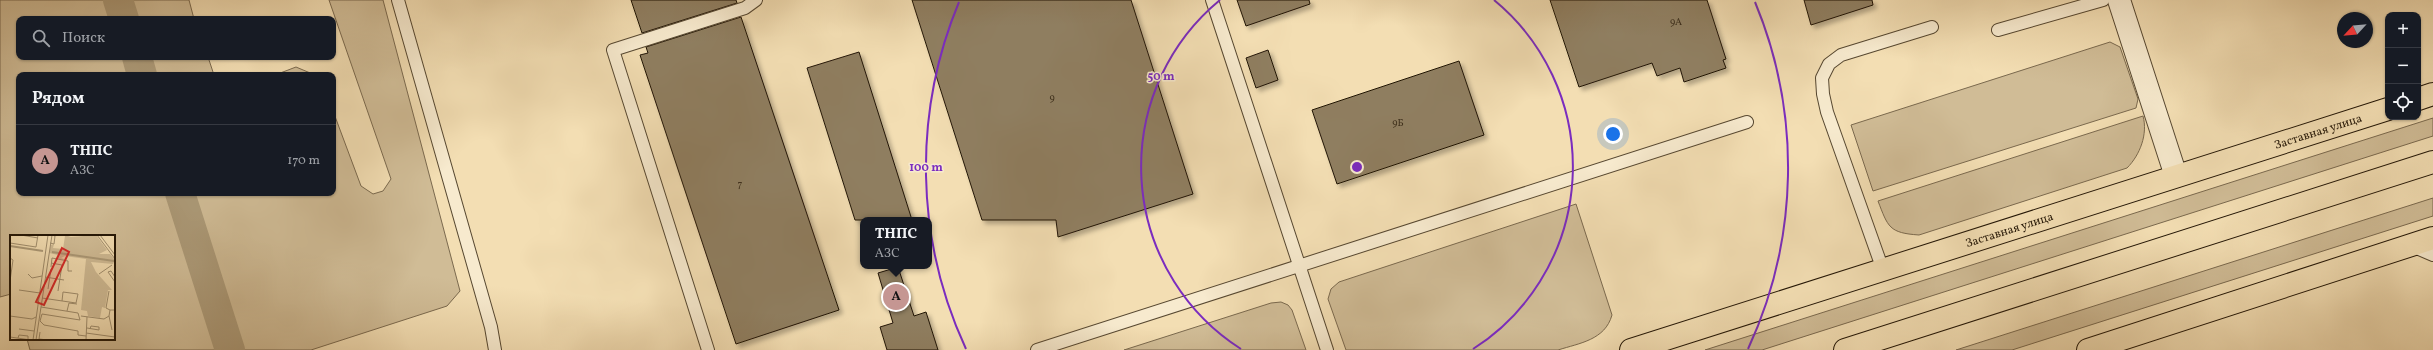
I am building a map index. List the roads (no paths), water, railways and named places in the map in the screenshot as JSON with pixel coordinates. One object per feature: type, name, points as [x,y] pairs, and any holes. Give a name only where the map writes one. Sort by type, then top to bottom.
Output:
[{"type":"main road","points":[[2421,98],[2433,94]]},
{"type":"main road","name":"Заставная улица","points":[[1631,350],[2385,110]]},
{"type":"main road","points":[[1845,350],[2433,162]]},
{"type":"main road","points":[[2088,350],[2433,238]]},
{"type":"street","points":[[2119,0],[2176,176]]},
{"type":"lane","points":[[398,0],[491,327],[495,350]]},
{"type":"lane","points":[[708,350],[613,50],[745,8],[756,0]]},
{"type":"lane","points":[[1212,0],[1327,350]]},
{"type":"lane","points":[[1998,30],[2103,0]]},
{"type":"lane","points":[[1883,270],[1827,112],[1822,78],[1829,64],[1841,55],[1932,27]]},
{"type":"lane","points":[[1038,350],[1747,122]]},
{"type":"lane","points":[[2411,245],[2433,255]]},
{"type":"waterway","points":[[118,0],[123,16]]},
{"type":"waterway","points":[[138,60],[141,72]]},
{"type":"waterway","points":[[181,196],[230,350]]},
{"type":"place","name":"ТНПС","points":[[896,297]]}]
